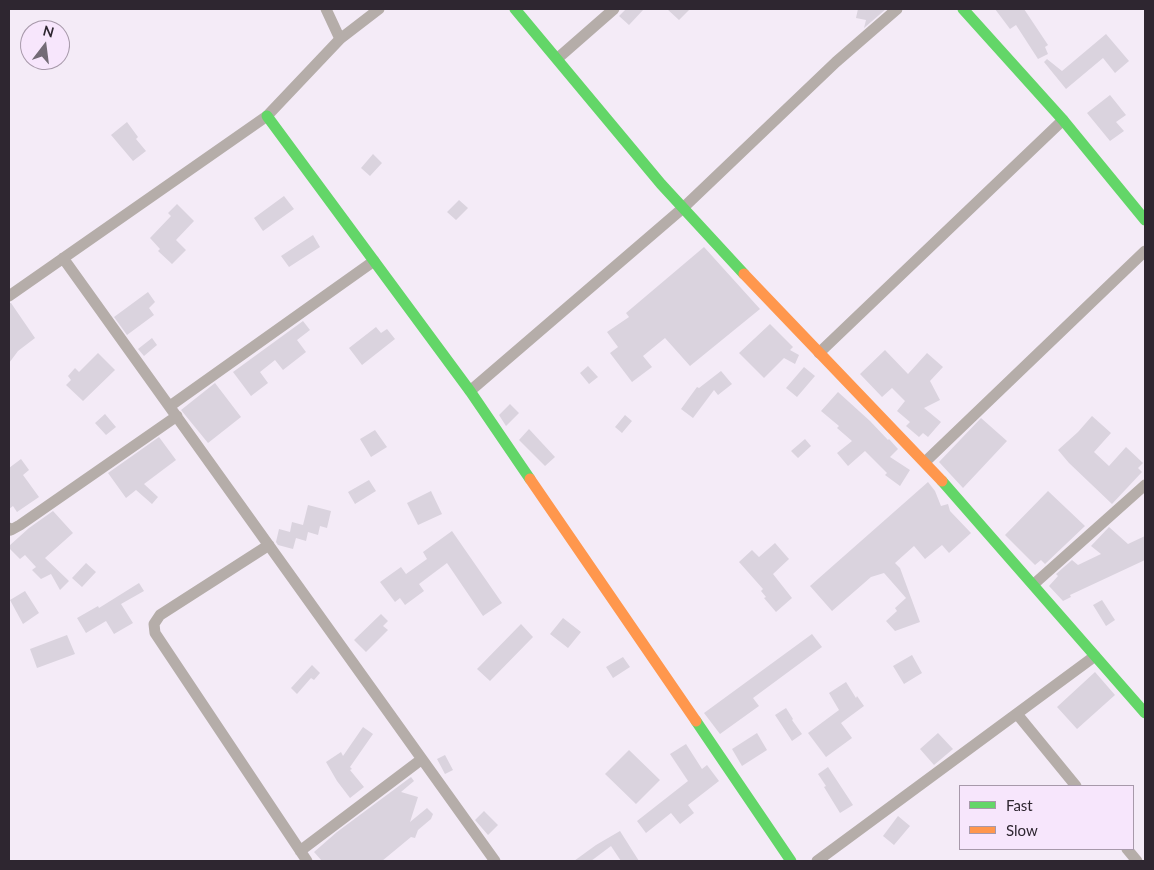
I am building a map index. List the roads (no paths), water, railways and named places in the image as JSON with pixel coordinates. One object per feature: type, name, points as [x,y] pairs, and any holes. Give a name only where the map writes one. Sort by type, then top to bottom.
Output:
[{"type":"street","points":[[326,9],[340,39]]},
{"type":"street","points":[[9,296],[267,116],[340,39],[379,9]]},
{"type":"street","points":[[515,9],[683,208],[819,353],[925,462],[1034,584],[1145,713]]},
{"type":"street","points":[[558,58],[614,9]]},
{"type":"street","points":[[470,391],[683,208],[836,62],[897,9]]},
{"type":"street","points":[[963,9],[1063,120],[1145,220]]},
{"type":"street","points":[[267,116],[470,391],[791,861]]},
{"type":"street","points":[[819,353],[1063,120]]},
{"type":"street","points":[[925,462],[1145,251]]},
{"type":"street","points":[[63,258],[495,861]]},
{"type":"street","points":[[170,406],[374,261]]},
{"type":"street","points":[[9,528],[10,530],[20,525],[177,416]]},
{"type":"street","points":[[1034,584],[1145,485]]},
{"type":"street","points":[[269,545],[160,615],[154,624],[155,633],[307,861]]},
{"type":"street","points":[[817,861],[1095,656]]},
{"type":"street","points":[[1017,714],[1075,785]]},
{"type":"street","points":[[300,851],[422,759]]},
{"type":"street","points":[[1128,850],[1137,861]]}]
